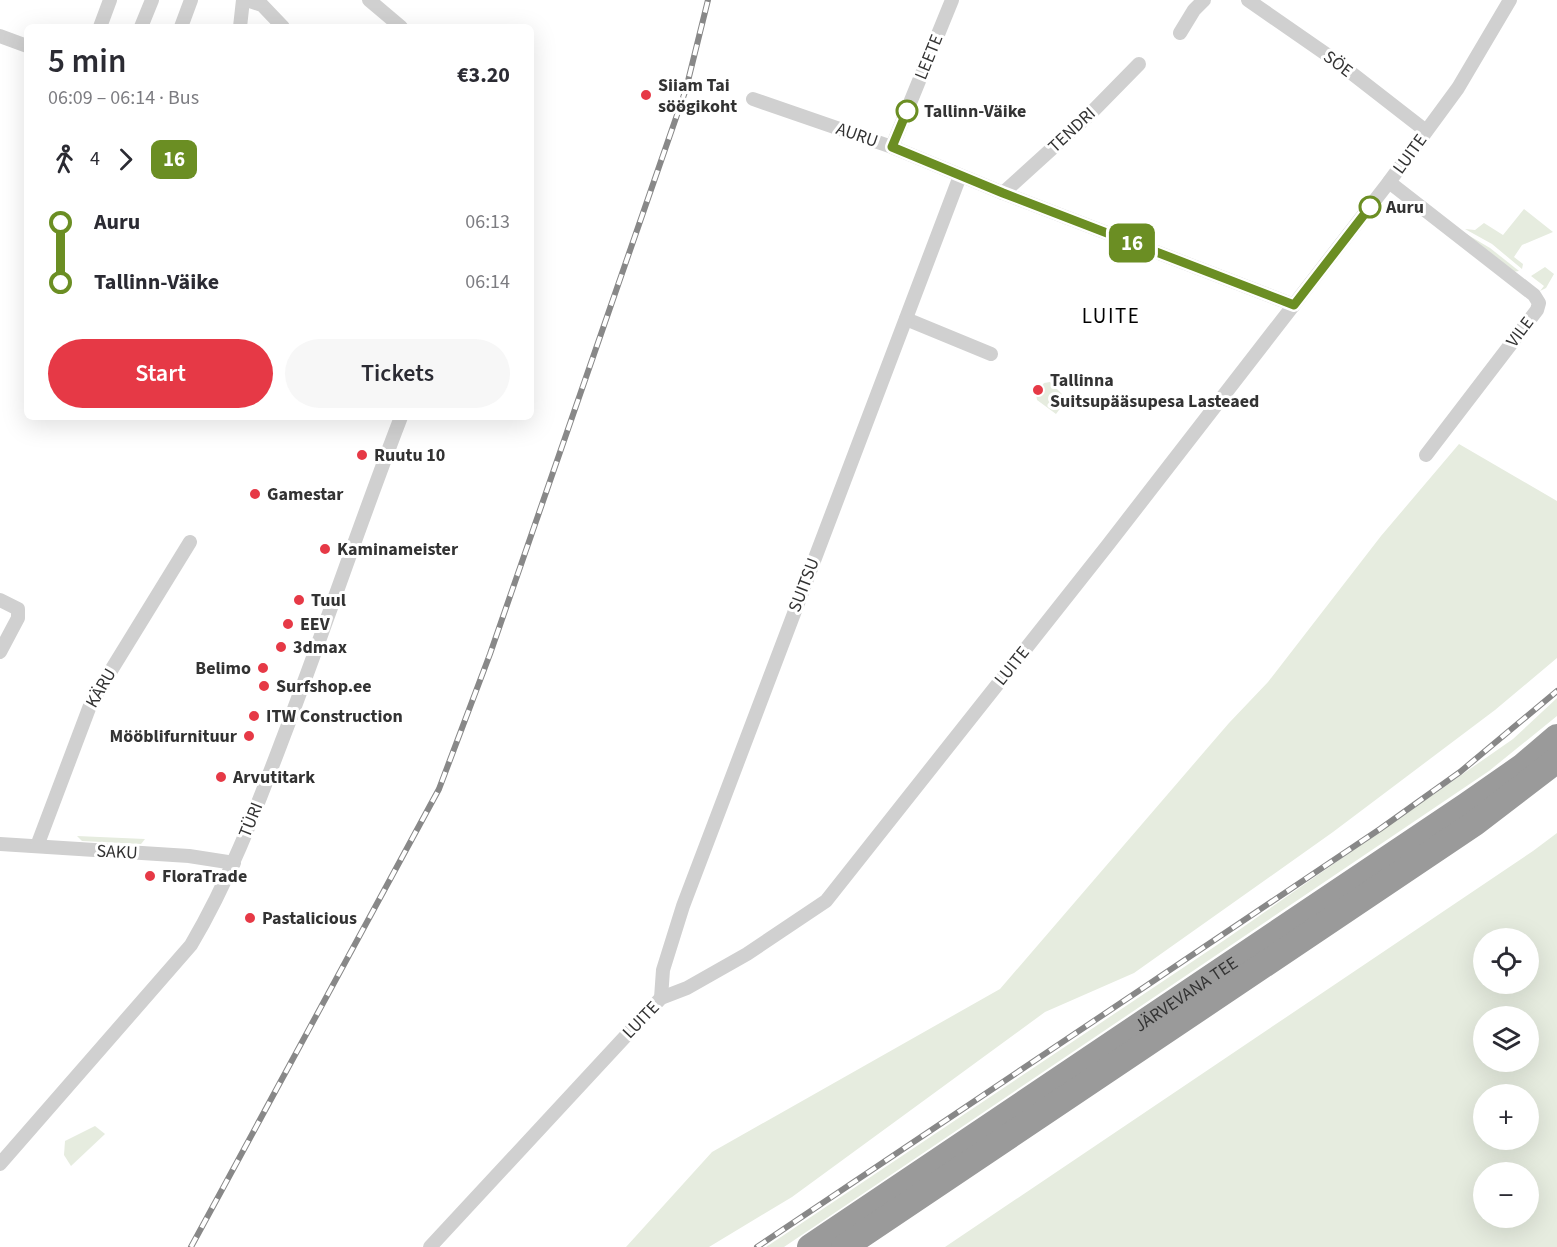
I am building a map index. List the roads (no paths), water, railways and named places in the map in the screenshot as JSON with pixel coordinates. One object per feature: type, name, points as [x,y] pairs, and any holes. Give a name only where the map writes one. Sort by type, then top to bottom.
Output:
[{"type":"highway","name":"JÄRVEVANA TEE","points":[[810,1247],[1467,805],[1523,766],[1557,737]]},
{"type":"highway","name":"JÄRVEVANA TEE","points":[[844,1247],[1475,823],[1557,760]]},
{"type":"street","points":[[101,24],[110,0]]},
{"type":"street","points":[[142,24],[152,0]]},
{"type":"street","points":[[182,24],[191,0]]},
{"type":"street","points":[[241,24],[245,0],[262,5],[280,24]]},
{"type":"street","points":[[369,0],[397,24]]},
{"type":"street","name":"LEETE","points":[[892,147],[952,0]]},
{"type":"street","points":[[1180,33],[1194,10],[1204,0]]},
{"type":"street","name":"SÖE","points":[[1248,0],[1336,61],[1426,131]]},
{"type":"street","name":"LUITE","points":[[430,1247],[661,998],[687,988],[747,954],[826,902],[1389,182],[1458,88],[1510,0]]},
{"type":"street","points":[[0,36],[24,45]]},
{"type":"street","name":"TENDRI","points":[[1003,193],[1089,115],[1139,63]]},
{"type":"street","name":"AURU","points":[[753,99],[892,147],[1003,193],[1294,305]]},
{"type":"street","name":"SUITSU","points":[[661,998],[663,970],[683,906],[960,176]]},
{"type":"street","name":"VILE","points":[[1389,182],[1534,296],[1539,303],[1537,310],[1426,455]]},
{"type":"street","points":[[906,319],[991,354]]},
{"type":"street","name":"TÜRI","points":[[0,1164],[191,945],[234,863],[329,616],[400,420]]},
{"type":"street","name":"KÄRU","points":[[37,846],[91,703],[190,542]]},
{"type":"street","points":[[0,600],[18,609],[18,618],[0,652]]},
{"type":"street","name":"SAKU","points":[[0,844],[189,856],[234,863]]},
{"type":"railway","points":[[191,1247],[439,789],[490,654],[686,89],[708,0]]},
{"type":"railway","points":[[757,1247],[1380,829],[1460,772],[1557,691]]},
{"type":"place","name":"Siiam Tai söögikoht","points":[[646,95]]},
{"type":"place","name":"Tallinn-Väike","points":[[907,111]]},
{"type":"place","name":"Auru","points":[[1370,207]]},
{"type":"place","name":"Tallinna Suitsupääsupesa Lasteaed","points":[[1038,390]]},
{"type":"place","name":"Ruutu 10","points":[[362,455]]},
{"type":"place","name":"Gamestar","points":[[255,494]]},
{"type":"place","name":"Kaminameister","points":[[325,549]]},
{"type":"place","name":"Tuul","points":[[299,600]]},
{"type":"place","name":"EEV","points":[[288,624]]},
{"type":"place","name":"3dmax","points":[[281,647]]},
{"type":"place","name":"Belimo","points":[[263,668]]},
{"type":"place","name":"Surfshop.ee","points":[[264,686]]},
{"type":"place","name":"ITW Construction","points":[[254,716]]},
{"type":"place","name":"Mööblifurnituur","points":[[249,736]]},
{"type":"place","name":"Arvutitark","points":[[221,777]]},
{"type":"place","name":"FloraTrade","points":[[150,876]]},
{"type":"place","name":"Pastalicious","points":[[250,918]]},
{"type":"district","name":"LUITE","points":[[1111,316]]}]
